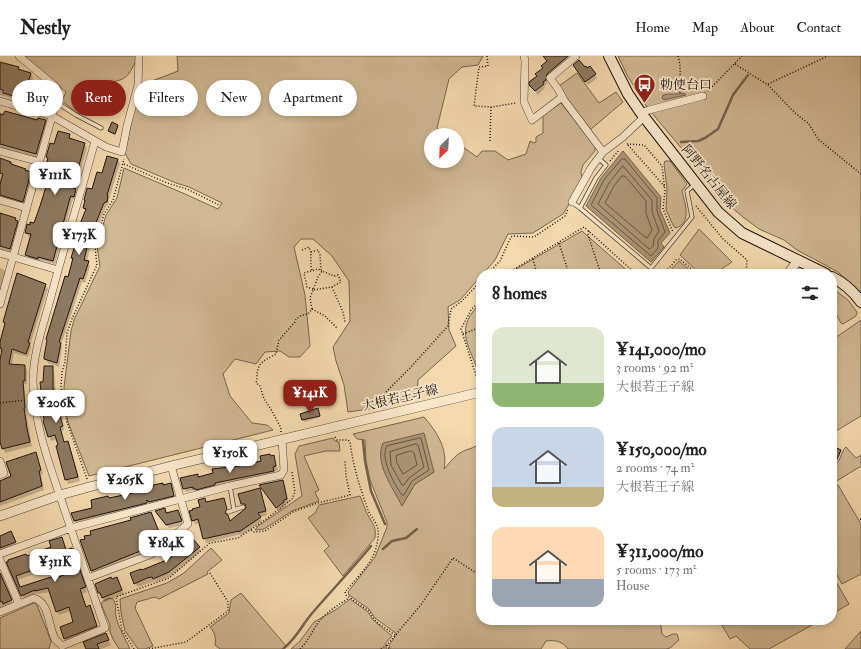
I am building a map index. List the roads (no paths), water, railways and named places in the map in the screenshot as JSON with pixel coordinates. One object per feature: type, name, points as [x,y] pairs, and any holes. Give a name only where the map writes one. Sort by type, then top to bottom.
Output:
[{"type":"main road","name":"阿野名古屋線","points":[[610,56],[628,94],[642,115],[718,212],[742,233],[816,269]]},
{"type":"main road","points":[[837,280],[854,293],[861,302]]},
{"type":"street","points":[[19,56],[48,80]]},
{"type":"street","points":[[0,304],[14,258],[52,116],[96,142],[122,152],[138,85],[139,56]]},
{"type":"street","points":[[524,56],[524,102],[532,120],[562,97]]},
{"type":"street","points":[[576,56],[550,78],[562,97],[603,152]]},
{"type":"street","points":[[572,202],[598,158],[603,152],[623,137],[642,115],[649,110],[703,96]]},
{"type":"street","points":[[0,101],[12,104]]},
{"type":"street","points":[[0,612],[34,598],[39,600],[44,604],[55,639],[62,646],[105,628],[70,528],[40,432],[34,400],[33,380],[35,362],[58,270],[96,142]]},
{"type":"street","points":[[0,150],[40,162]]},
{"type":"street","points":[[0,200],[27,208]]},
{"type":"street","points":[[0,254],[58,270]]},
{"type":"street","points":[[792,269],[798,260]]},
{"type":"street","name":"大根若王子線","points":[[0,516],[60,495],[282,436],[476,393]]},
{"type":"street","points":[[0,554],[70,528],[230,486],[281,475],[284,470],[282,436]]},
{"type":"street","points":[[0,461],[4,473],[0,475]]},
{"type":"street","points":[[88,578],[152,554],[188,524],[171,466]]},
{"type":"street","points":[[0,560],[19,604]]},
{"type":"lane","points":[[63,107],[101,128]]},
{"type":"lane","points":[[580,208],[596,178],[606,165],[598,158]]},
{"type":"lane","points":[[572,202],[651,268],[692,217],[687,191],[696,184]]},
{"type":"lane","points":[[230,486],[234,510]]},
{"type":"lane","points":[[228,512],[243,507]]},
{"type":"water","points":[[684,93],[686,95],[664,100],[662,98],[663,95]]},
{"type":"water","points":[[623,151],[661,197],[660,210],[670,233],[661,243],[664,247],[651,262],[586,206],[601,178]]},
{"type":"water","points":[[424,433],[434,472],[415,484],[402,506],[383,467],[381,451],[383,443]]},
{"type":"waterway","points":[[681,142],[698,141],[718,129],[733,95],[748,75]]},
{"type":"waterway","points":[[363,441],[371,491],[385,524]]},
{"type":"waterway","points":[[383,549],[392,541],[406,538],[417,529]]},
{"type":"waterway","points":[[283,649],[288,645],[310,616],[371,546]]},
{"type":"place","name":"勅使台口","points":[[644,104]]}]
